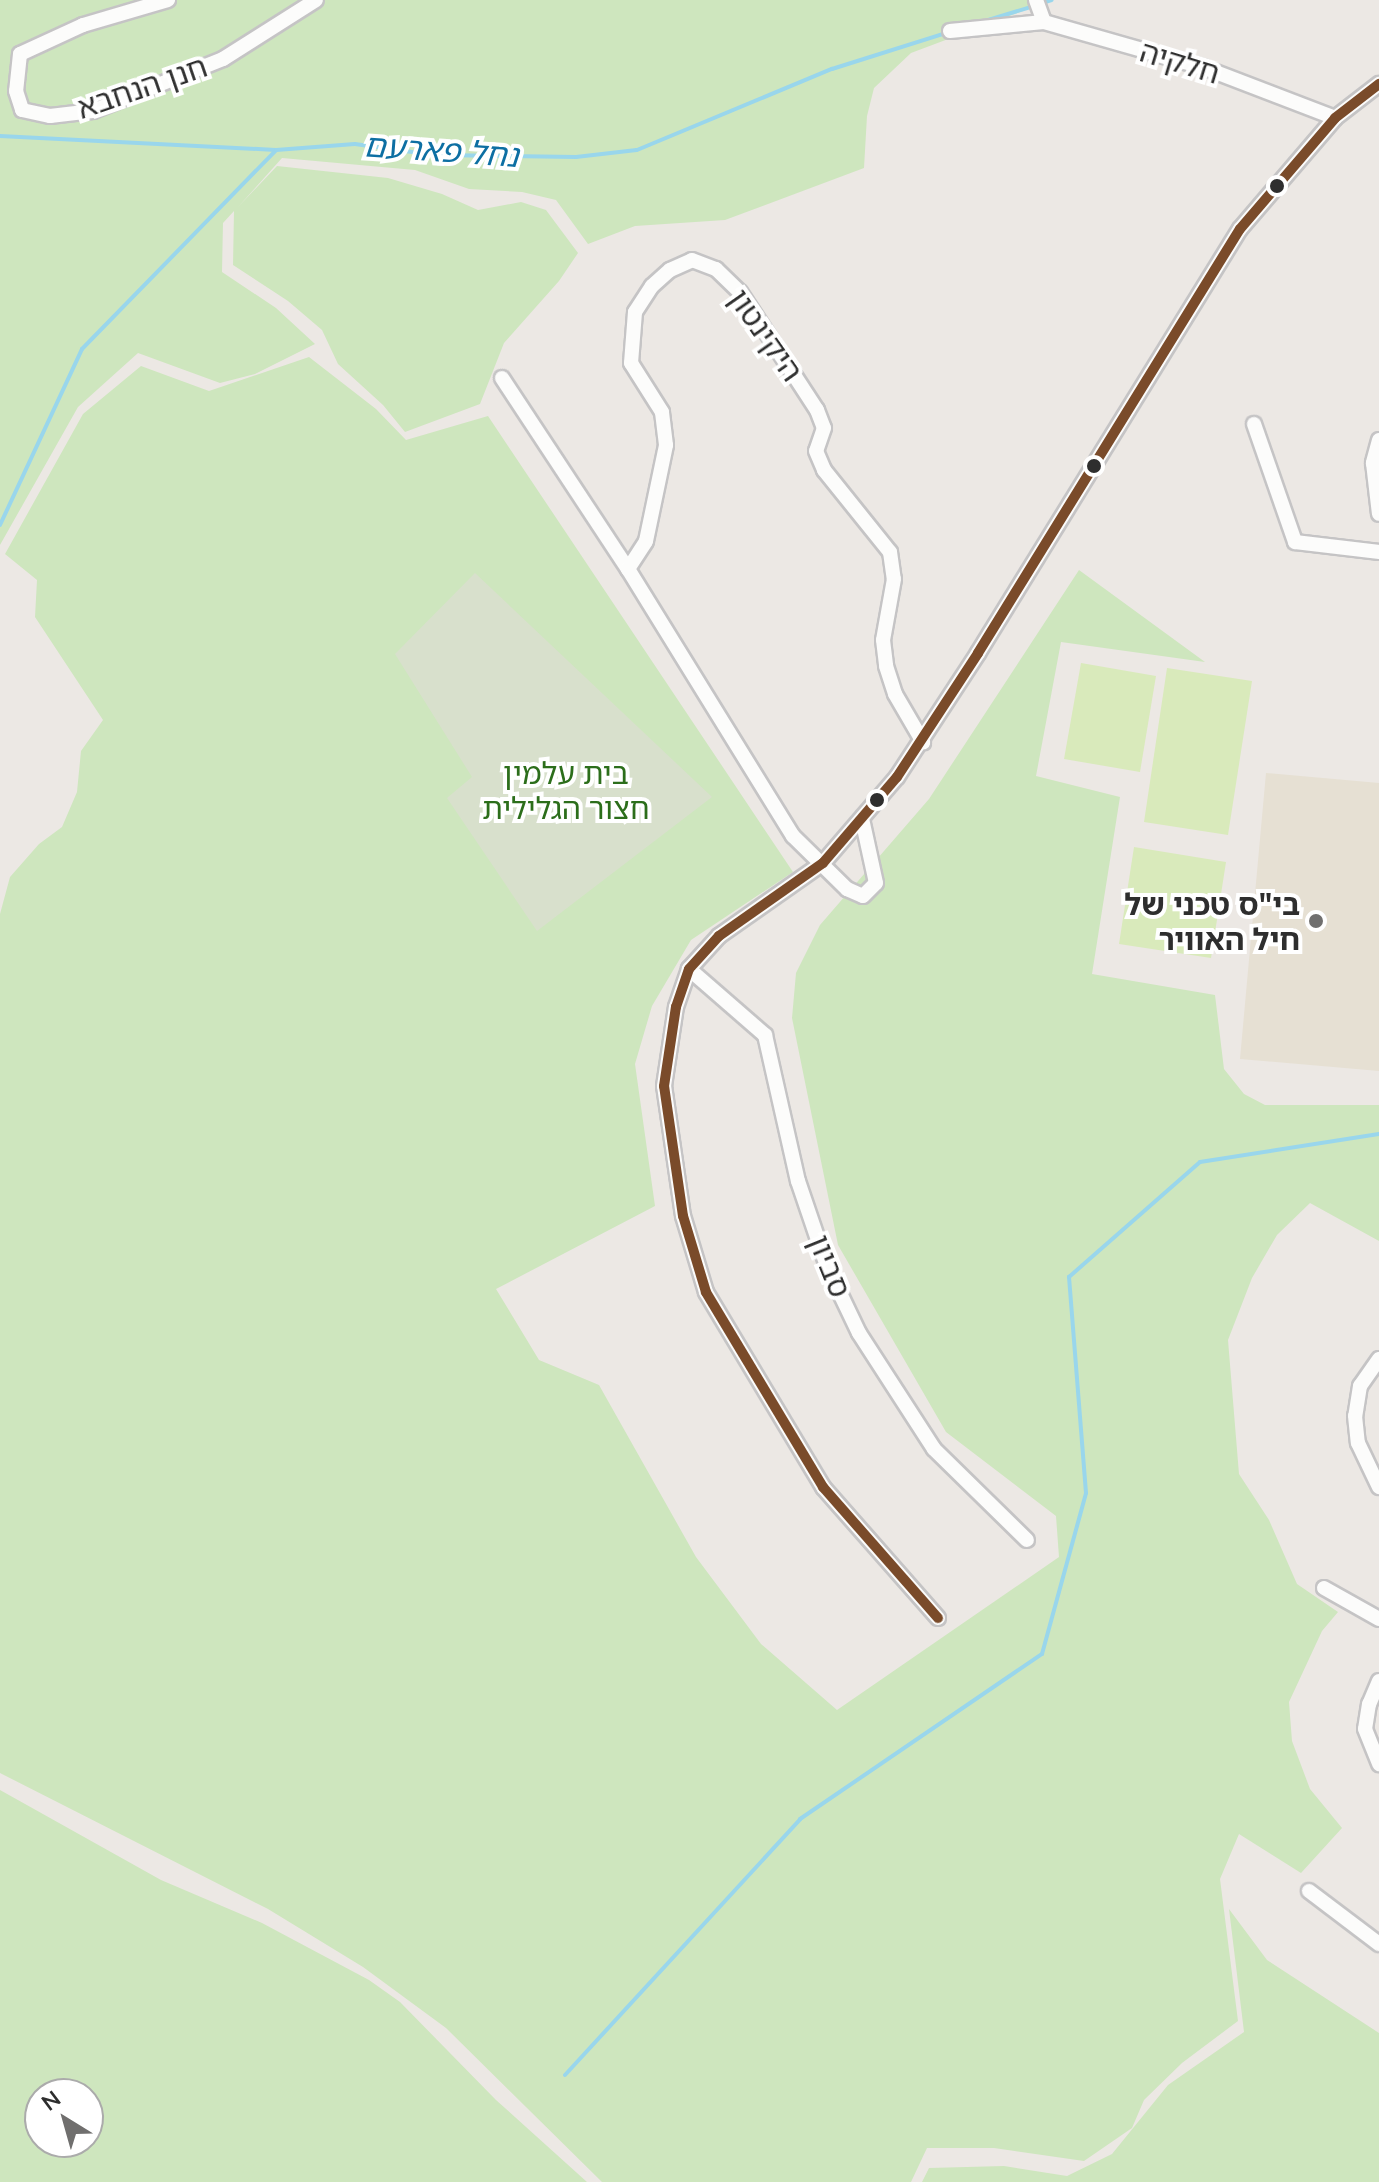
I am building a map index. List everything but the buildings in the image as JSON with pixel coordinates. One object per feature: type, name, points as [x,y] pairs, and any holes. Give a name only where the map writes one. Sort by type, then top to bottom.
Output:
[{"type":"street","name":"חנן הנחבא","points":[[168,0],[83,25],[20,54],[16,91],[22,110],[50,116],[93,111],[223,59],[316,0]]},
{"type":"street","points":[[950,31],[1044,22],[1036,0]]},
{"type":"street","name":"חלקיה","points":[[1044,22],[1205,68],[1335,118]]},
{"type":"street","points":[[938,1618],[823,1487],[706,1292],[683,1216],[664,1086],[668,1041],[689,969],[719,936],[823,863],[923,742],[1240,229],[1335,118],[1379,84]]},
{"type":"street","name":"היקינטון","points":[[628,569],[646,541],[666,445],[662,412],[631,363],[635,312],[652,286],[670,270],[692,260],[716,269],[740,292],[817,410],[824,428],[816,451],[824,470],[890,552],[894,579],[883,640],[886,666],[901,706],[923,742]]},
{"type":"street","points":[[502,378],[628,569],[793,836],[847,889],[863,896],[876,883],[862,819]]},
{"type":"street","points":[[1254,424],[1295,542],[1379,552]]},
{"type":"street","points":[[1379,440],[1373,463],[1379,514]]},
{"type":"street","name":"סביון","points":[[689,969],[765,1035],[798,1181],[827,1266],[859,1333],[934,1449],[1027,1540]]},
{"type":"street","points":[[1379,1359],[1360,1386],[1355,1416],[1358,1443],[1379,1487]]},
{"type":"street","points":[[1324,1588],[1379,1619]]},
{"type":"street","points":[[1379,1681],[1369,1704],[1365,1729],[1379,1764]]},
{"type":"street","points":[[1309,1891],[1379,1944]]},
{"type":"shaded area","name":"בי\"ס טכני של חיל האוויר","points":[[1266,773],[1379,783],[1379,1071],[1240,1059]]},
{"type":"green space","points":[[0,0],[1052,0],[911,53],[874,88],[867,116],[864,168],[725,220],[635,226],[588,244],[556,200],[522,192],[469,189],[415,170],[282,158],[238,207],[277,166],[388,178],[442,194],[478,210],[521,202],[546,210],[578,253],[559,281],[504,343],[480,404],[405,432],[383,405],[338,364],[322,330],[288,301],[233,265],[234,211],[223,223],[222,272],[276,308],[315,344],[255,374],[220,383],[138,353],[78,407],[0,545]]},
{"type":"green space","points":[[309,357],[376,409],[406,440],[488,416],[793,872],[691,940],[652,1006],[635,1064],[655,1206],[496,1289],[539,1360],[599,1385],[696,1557],[761,1644],[837,1710],[1059,1557],[1056,1516],[946,1432],[838,1245],[792,1018],[796,973],[820,925],[929,799],[1079,570],[1205,662],[1061,642],[1036,776],[1120,797],[1092,974],[1215,995],[1224,1069],[1244,1094],[1265,1105],[1379,1105],[1379,1241],[1310,1203],[1277,1235],[1252,1278],[1228,1340],[1239,1474],[1269,1520],[1297,1584],[1338,1612],[1322,1631],[1289,1702],[1292,1741],[1310,1789],[1342,1828],[1301,1873],[1239,1834],[1220,1879],[1238,2021],[1182,2063],[1144,2100],[1132,2128],[1084,2161],[994,2148],[927,2148],[911,2182],[602,2182],[446,2028],[363,1967],[268,1909],[0,1773],[0,914],[10,877],[39,844],[62,827],[77,792],[81,751],[103,720],[35,617],[37,580],[5,554],[83,414],[141,366],[209,391]]},
{"type":"green space","name":"בית עלמין חצור הגלילית","points":[[475,573],[712,797],[537,931],[447,798],[472,777],[395,654]]},
{"type":"green space","points":[[1081,663],[1156,676],[1140,772],[1064,759]]},
{"type":"green space","points":[[1167,668],[1252,681],[1228,835],[1144,822]]},
{"type":"green space","points":[[1134,847],[1226,862],[1211,958],[1119,944]]},
{"type":"green space","points":[[0,1790],[161,1880],[262,1923],[369,1980],[400,2002],[496,2100],[587,2182],[0,2182]]},
{"type":"green space","points":[[1229,1909],[1267,1960],[1379,2033],[1379,2182],[922,2182],[929,2168],[1004,2166],[1067,2176],[1112,2154],[1168,2085],[1244,2032]]},
{"type":"waterway","name":"נחל פארעם","points":[[1042,3],[1052,0]]},
{"type":"waterway","name":"נחל פארעם","points":[[985,21],[1034,6]]},
{"type":"waterway","name":"נחל פארעם","points":[[0,525],[82,349],[276,150],[355,144],[433,155],[576,157],[637,150],[832,69],[946,33]]},
{"type":"waterway","points":[[0,136],[276,150]]},
{"type":"waterway","points":[[565,2075],[800,1819],[1042,1654],[1086,1493],[1069,1277],[1200,1162],[1379,1134]]},
{"type":"transit line","points":[[938,1618],[823,1487],[706,1292],[683,1216],[664,1086],[676,1007],[689,969],[719,936],[823,863],[897,777],[978,653],[1240,229],[1335,118],[1379,84]]},
{"type":"place","name":"בי\"ס טכני של חיל האוויר","points":[[1316,921]]}]
